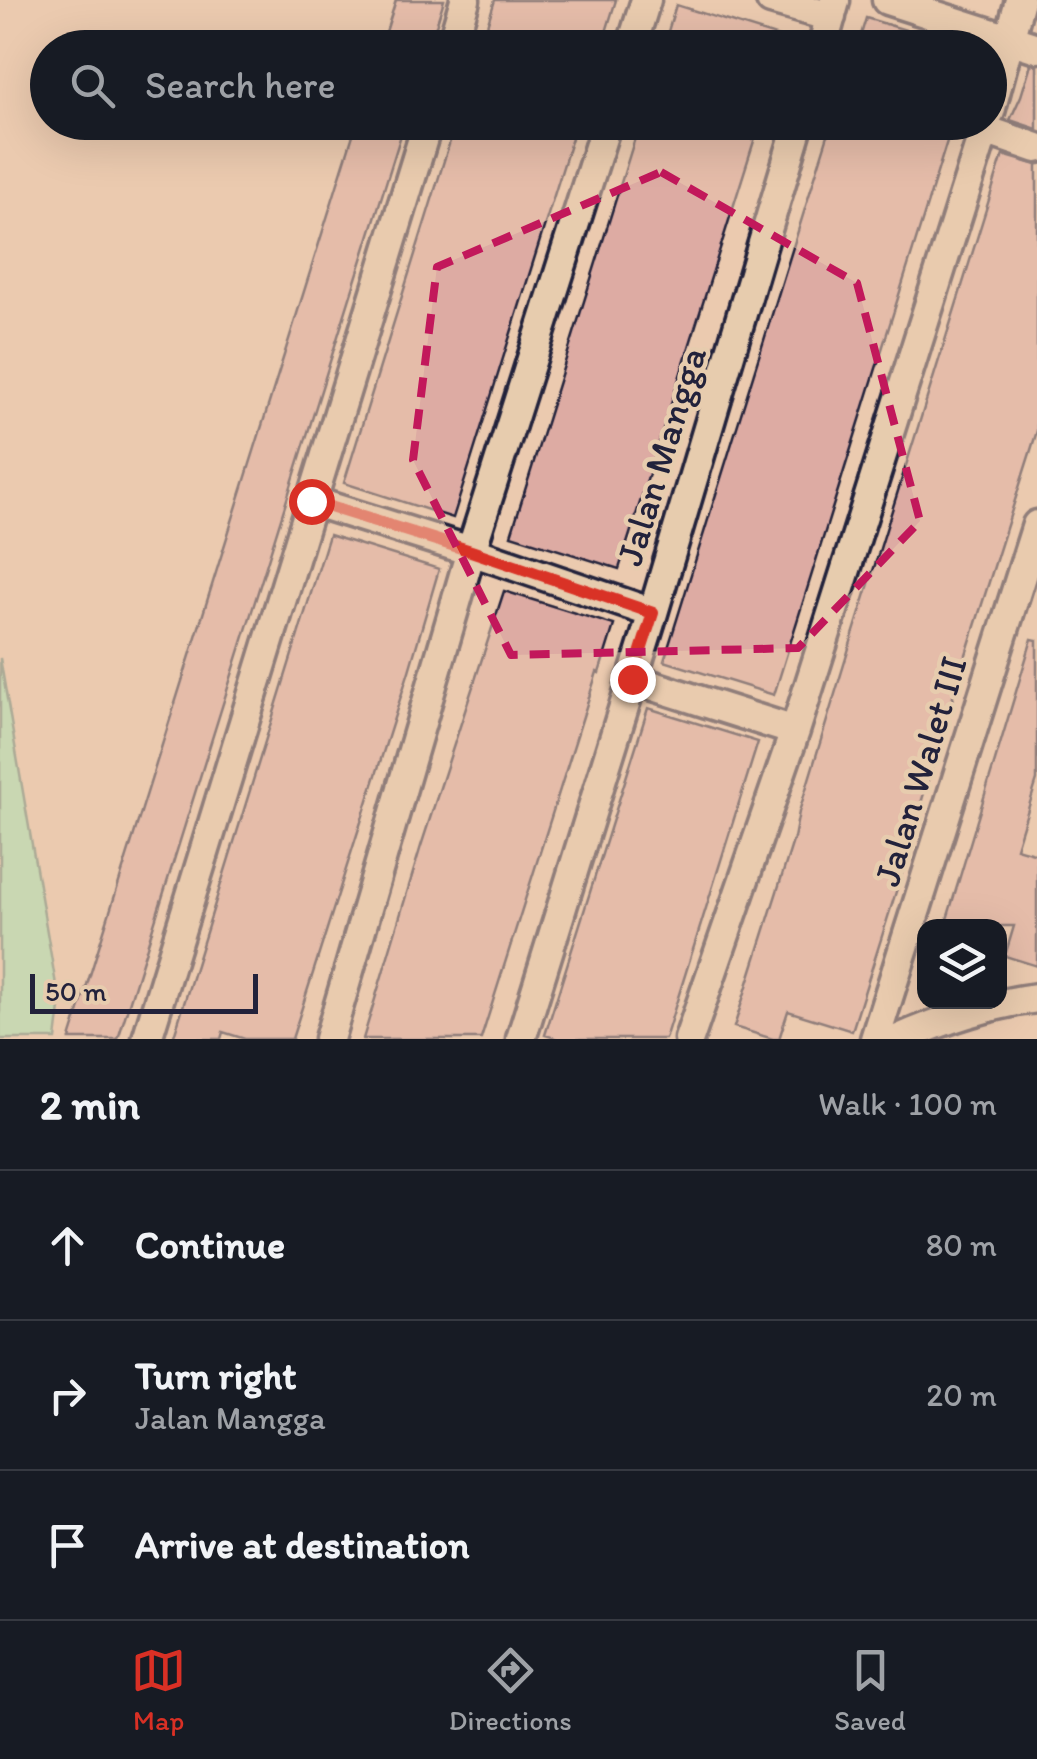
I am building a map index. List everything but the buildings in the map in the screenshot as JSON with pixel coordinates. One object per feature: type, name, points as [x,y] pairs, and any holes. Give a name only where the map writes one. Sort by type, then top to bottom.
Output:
[{"type":"street","points":[[457,30],[466,0]]},
{"type":"street","points":[[637,30],[646,0]]},
{"type":"street","points":[[771,0],[833,9]]},
{"type":"street","points":[[887,0],[980,30]]},
{"type":"street","points":[[1007,43],[1020,0]]},
{"type":"street","points":[[1008,39],[1037,48]]},
{"type":"street","points":[[1007,132],[1037,148]]},
{"type":"street","points":[[147,1039],[422,140]]},
{"type":"street","points":[[328,1039],[471,551],[601,140]]},
{"type":"street","name":"Jalan Mangga","points":[[521,1039],[794,140]]},
{"type":"street","points":[[689,1039],[794,731],[981,140]]},
{"type":"street","points":[[311,501],[653,613]]},
{"type":"street","name":"Jalan Walet III","points":[[876,1039],[1037,525]]},
{"type":"street","points":[[632,679],[794,731]]},
{"type":"street","points":[[899,1039],[975,1010],[1037,998]]},
{"type":"highlighted area","points":[[661,172],[857,283],[920,521],[798,648],[511,655],[413,460],[437,267]]},
{"type":"green space","points":[[0,658],[60,1008],[56,1039],[0,1039]]},
{"type":"route","points":[[311,501],[653,613],[632,679]]}]
